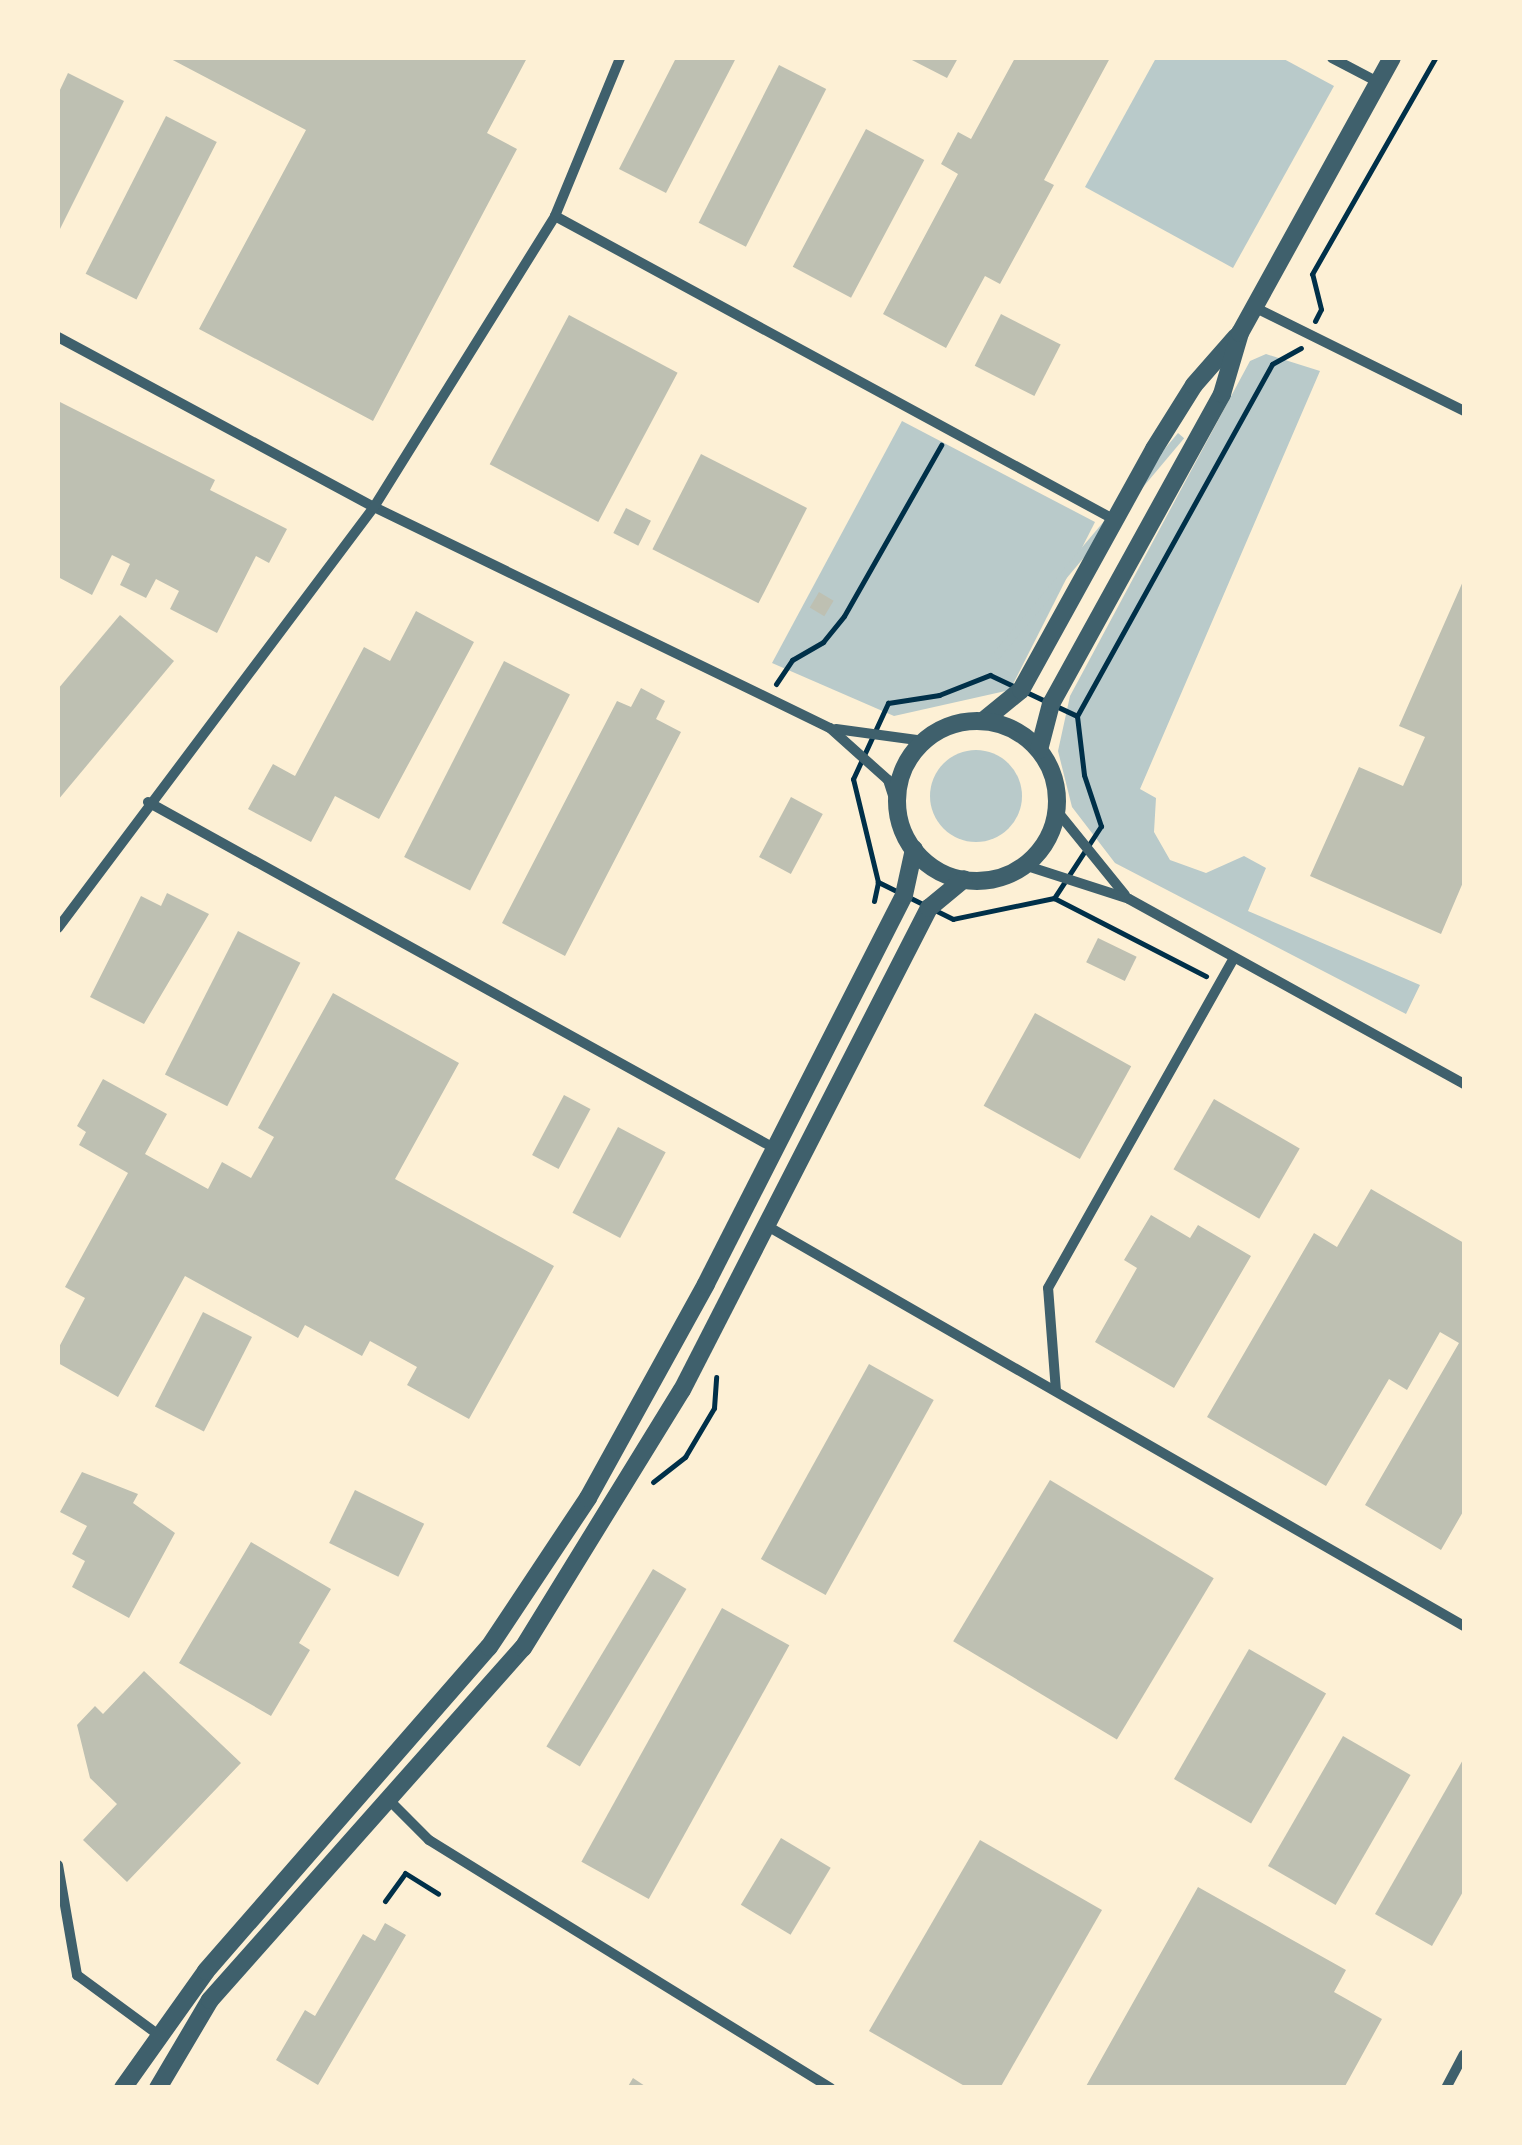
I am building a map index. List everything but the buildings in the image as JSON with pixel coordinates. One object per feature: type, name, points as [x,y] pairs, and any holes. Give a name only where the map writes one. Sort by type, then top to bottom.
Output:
[{"type":"street","points":[[58,928],[148,802],[374,507],[555,216],[620,58]]},
{"type":"street","points":[[1332,58],[1378,82]]},
{"type":"street","points":[[1039,750],[1051,704],[1222,394],[1240,332],[1392,58]]},
{"type":"street","points":[[555,216],[1115,520]]},
{"type":"street","points":[[1254,306],[1464,411]]},
{"type":"street","points":[[983,721],[1022,690],[1194,385],[1240,332]]},
{"type":"street","points":[[58,337],[374,507],[830,728],[864,752],[888,780],[914,850],[928,864],[964,879],[985,880],[1024,866],[1040,851],[1057,812]]},
{"type":"street","points":[[898,808],[908,760],[924,741],[942,729],[983,721],[1014,730],[1039,750],[1051,768],[1057,812],[1084,853],[1129,900]]},
{"type":"street","points":[[830,728],[924,741]]},
{"type":"street","points":[[148,802],[774,1148]]},
{"type":"street","points":[[124,2088],[156,2033],[510,1618],[588,1498],[904,895],[914,850]]},
{"type":"street","points":[[1024,866],[1129,900],[1464,1084]]},
{"type":"street","points":[[158,2088],[210,2000],[391,1802],[523,1648],[615,1508],[769,1226],[929,908],[964,879]]},
{"type":"street","points":[[1056,1391],[1048,1288],[1234,958]]},
{"type":"street","points":[[769,1226],[1464,1626]]},
{"type":"street","points":[[391,1802],[430,1840],[831,2088]]},
{"type":"street","points":[[58,1865],[78,1975],[156,2033]]},
{"type":"street","points":[[1446,2088],[1464,2054]]},
{"type":"path","points":[[1054,898],[1101,826],[1084,775],[1077,716],[1272,364],[1298,354],[1321,309],[1312,274],[1435,58]]},
{"type":"path","points":[[767,698],[792,660],[823,642],[844,616],[951,430]]},
{"type":"path","points":[[1077,716],[990,675],[938,694],[888,703],[869,735],[853,779],[878,882],[953,919],[1054,898],[1221,984]]},
{"type":"path","points":[[386,1902],[404,1872],[438,1894]]},
{"type":"shaded area","points":[[1156,58],[1282,58],[1334,86],[1233,268],[1085,187]]},
{"type":"shaded area","points":[[1266,354],[1320,371],[1140,789],[1156,798],[1154,832],[1170,860],[1206,873],[1244,856],[1266,868],[1248,911],[1420,985],[1406,1014],[1115,863],[1072,807],[1058,751],[1070,696],[1250,361]]},
{"type":"shaded area","points":[[902,421],[1095,522],[1010,690],[894,716],[772,663]]},
{"type":"shaded area","points":[[1178,433],[1184,438],[998,660],[992,655]]},
{"type":"shaded area","points":[[976,750],[994,754],[1008,764],[1018,778],[1022,796],[1018,814],[1008,828],[994,838],[976,842],[958,838],[944,828],[934,814],[930,796],[934,778],[944,764],[958,754]]}]
